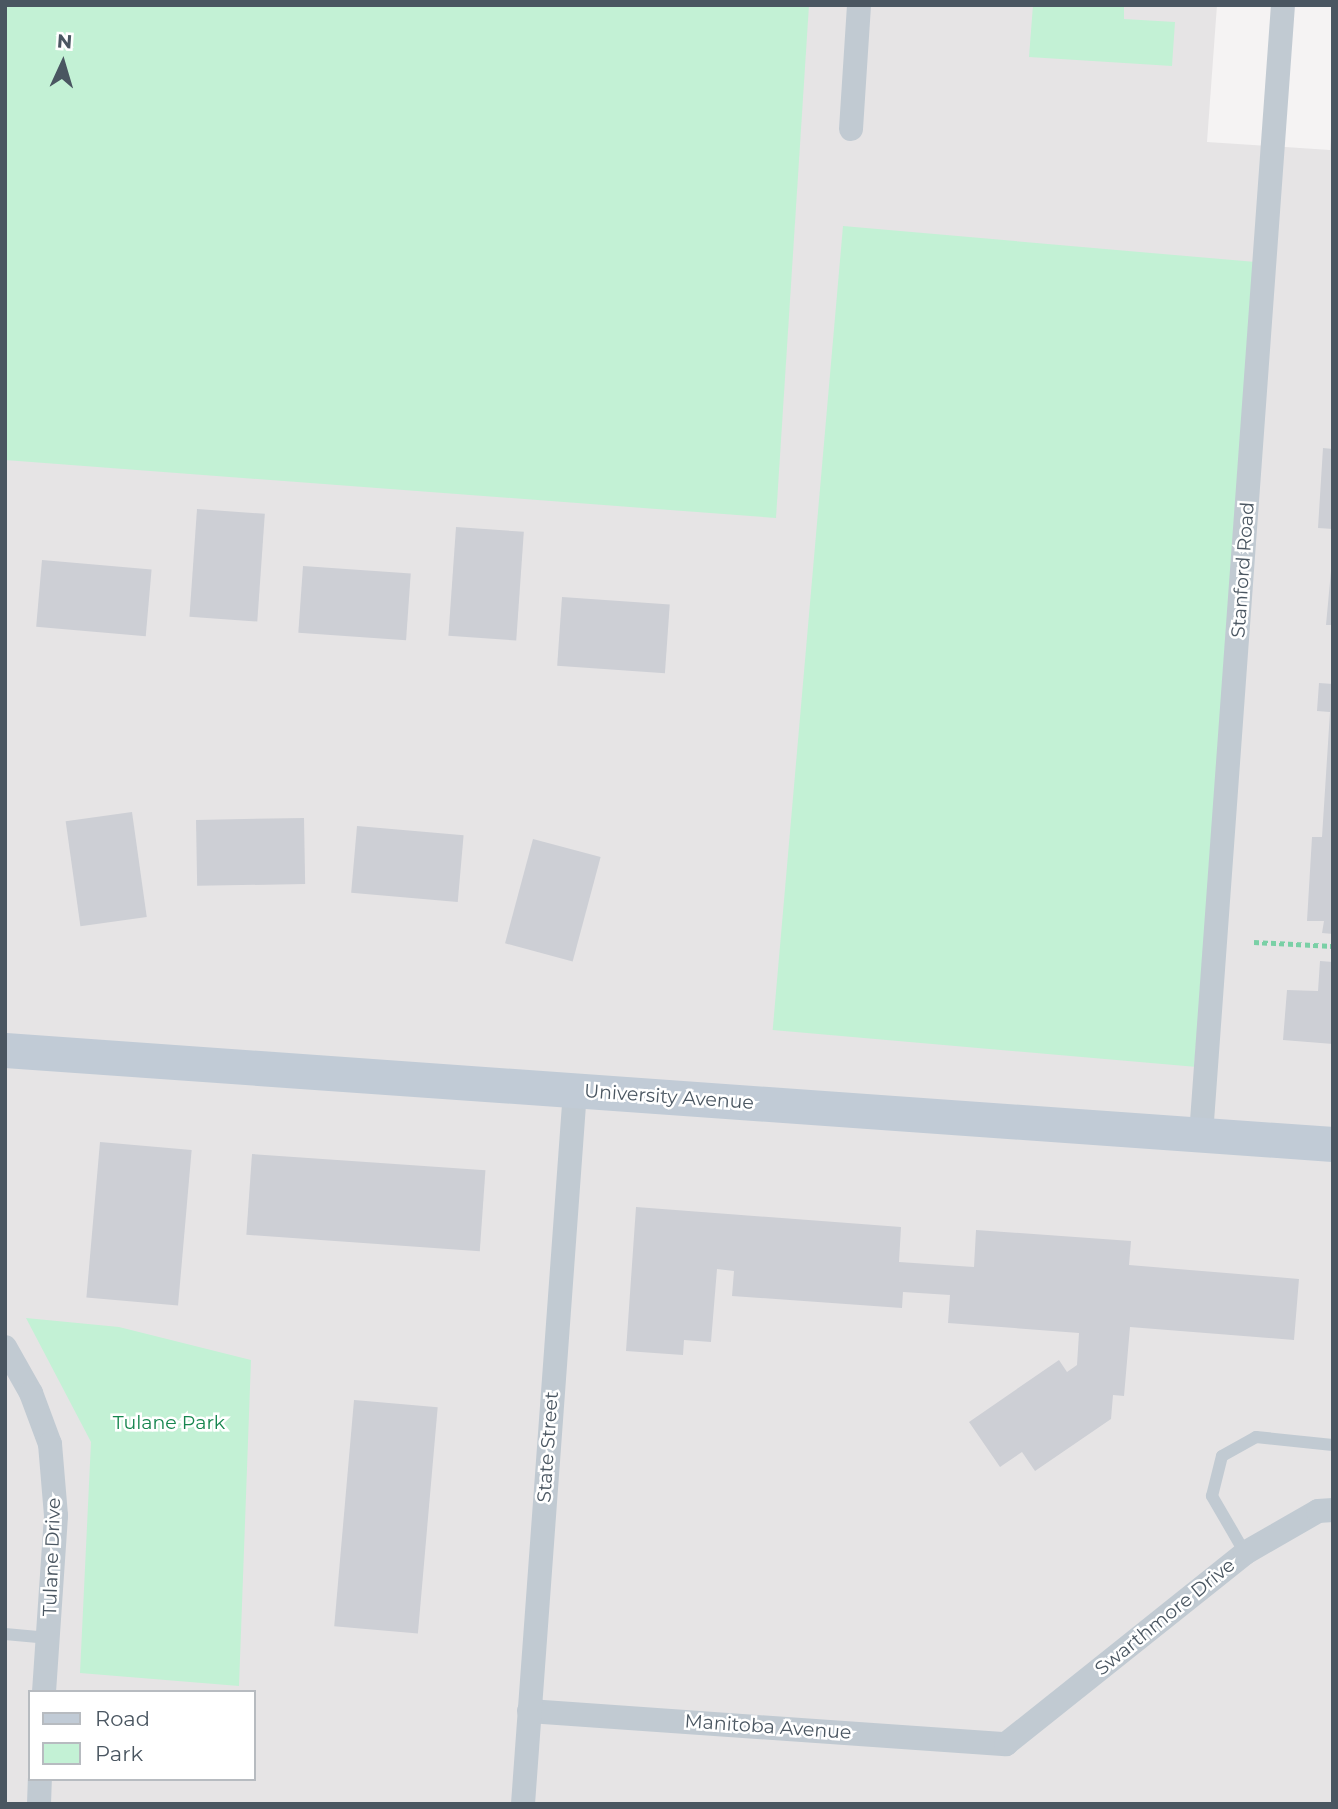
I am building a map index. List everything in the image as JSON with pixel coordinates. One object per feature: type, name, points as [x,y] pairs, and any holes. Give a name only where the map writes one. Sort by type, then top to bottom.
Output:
[{"type":"street","points":[[851,129],[859,5]]},
{"type":"street","name":"Stanford Road","points":[[1201,1135],[1283,5]]},
{"type":"street","name":"University Avenue","points":[[6,1046],[1333,1144]]},
{"type":"street","name":"State Street","points":[[523,1804],[575,1090]]},
{"type":"street","name":"Tulane Drive","points":[[5,1348],[32,1394],[50,1444],[56,1516],[44,1690]]},
{"type":"street","name":"Swarthmore Drive","points":[[1006,1744],[1245,1553],[1318,1511],[1333,1510]]},
{"type":"street","name":"Manitoba Avenue","points":[[529,1711],[1006,1744]]},
{"type":"street","points":[[38,1804],[40,1781]]},
{"type":"lane","points":[[1245,1553],[1212,1496],[1222,1456],[1256,1437],[1333,1445]]},
{"type":"lane","points":[[5,1634],[49,1638]]},
{"type":"path","points":[[1254,942],[1333,946]]},
{"type":"shaded area","points":[[5,5],[1217,5],[1207,142],[1330,150],[1333,107],[1333,1804],[5,1804]]},
{"type":"green space","points":[[5,5],[809,5],[776,518],[5,460]]},
{"type":"green space","points":[[1033,5],[1124,5],[1124,19],[1175,22],[1172,66],[1029,57]]},
{"type":"green space","points":[[843,226],[1264,263],[1194,1067],[773,1030]]},
{"type":"green space","name":"Tulane Park","points":[[26,1318],[119,1327],[251,1360],[239,1686],[80,1673],[91,1442]]},
{"type":"building","points":[[1323,448],[1333,449],[1333,529],[1318,528]]},
{"type":"building","points":[[197,509],[265,514],[257,621],[189,617]]},
{"type":"building","points":[[456,527],[524,532],[516,640],[448,636]]},
{"type":"building","points":[[42,560],[152,570],[146,636],[36,627]]},
{"type":"building","points":[[303,566],[411,574],[406,640],[298,633]]},
{"type":"building","points":[[1331,571],[1333,625],[1326,625]]},
{"type":"building","points":[[562,597],[670,605],[665,673],[557,666]]},
{"type":"building","points":[[1319,683],[1333,684],[1333,934],[1322,933],[1324,921],[1307,921],[1312,837],[1322,837],[1330,712],[1317,711]]},
{"type":"building","points":[[132,812],[147,917],[80,926],[66,821]]},
{"type":"building","points":[[304,818],[305,884],[197,886],[196,820]]},
{"type":"building","points":[[357,826],[464,835],[458,902],[351,893]]},
{"type":"building","points":[[533,839],[601,857],[573,961],[505,943]]},
{"type":"building","points":[[1320,961],[1333,962],[1333,1044],[1283,1040],[1287,990],[1318,991]]},
{"type":"building","points":[[100,1142],[192,1150],[178,1305],[86,1297]]},
{"type":"building","points":[[252,1154],[485,1170],[480,1251],[246,1235]]},
{"type":"building","points":[[636,1207],[901,1227],[899,1262],[974,1267],[976,1230],[1131,1241],[1129,1265],[1299,1279],[1294,1340],[1130,1327],[1124,1396],[1113,1395],[1111,1419],[1035,1471],[1022,1452],[1000,1467],[969,1422],[1059,1360],[1067,1372],[1077,1365],[1079,1333],[948,1323],[950,1295],[903,1292],[902,1308],[732,1296],[734,1271],[717,1269],[711,1342],[684,1340],[683,1355],[626,1351]]},
{"type":"building","points":[[354,1400],[438,1407],[418,1633],[334,1626]]}]
